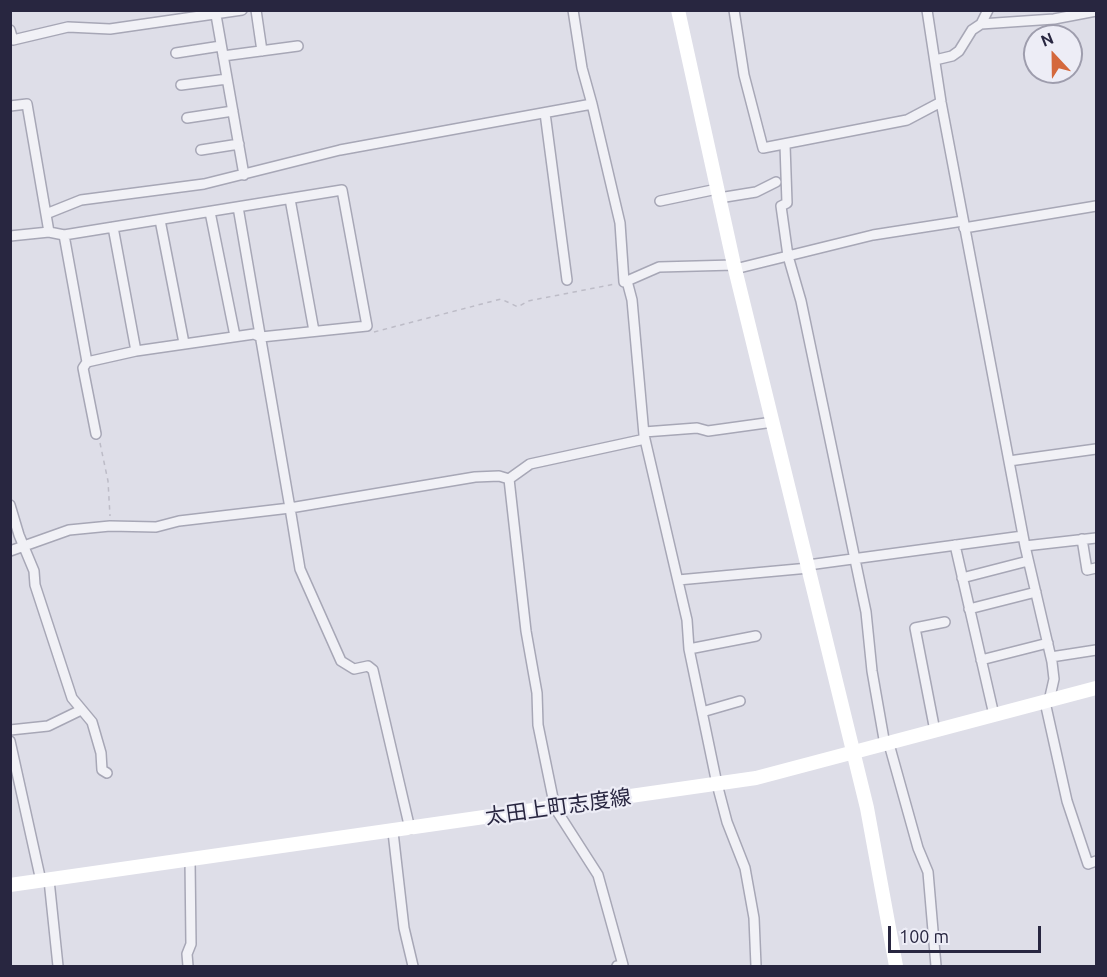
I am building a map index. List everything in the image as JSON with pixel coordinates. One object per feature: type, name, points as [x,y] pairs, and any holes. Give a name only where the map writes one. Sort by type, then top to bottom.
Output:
[{"type":"main road","points":[[678,10],[734,267],[874,842],[896,966]]},
{"type":"main road","name":"太田上町志度線","points":[[10,885],[393,832],[756,778],[1096,688]]},
{"type":"street","points":[[10,30],[13,40],[68,27],[110,29],[242,10]]},
{"type":"street","points":[[256,10],[262,51]]},
{"type":"street","points":[[573,10],[582,68],[620,223],[624,282]]},
{"type":"street","points":[[734,10],[744,75],[748,83],[763,148],[907,120],[941,102]]},
{"type":"street","points":[[927,10],[941,102],[1023,536],[1051,657],[1054,679],[1047,701],[1067,801],[1088,864],[1096,862]]},
{"type":"street","points":[[935,60],[952,56],[959,51],[972,30],[981,24],[988,10]]},
{"type":"street","points":[[981,24],[1054,20],[1096,12]]},
{"type":"street","points":[[216,15],[244,175]]},
{"type":"street","points":[[176,53],[221,46]]},
{"type":"street","points":[[223,56],[298,46]]},
{"type":"street","points":[[181,85],[227,79]]},
{"type":"street","points":[[10,106],[27,104],[49,231]]},
{"type":"street","points":[[46,214],[81,200],[204,184],[340,150],[592,104]]},
{"type":"street","points":[[187,118],[233,111]]},
{"type":"street","points":[[545,113],[567,280]]},
{"type":"street","points":[[201,150],[239,144]]},
{"type":"street","points":[[785,145],[787,203],[781,206],[789,256],[826,414],[854,559],[867,612],[872,671],[887,744],[918,848],[928,872],[936,966]]},
{"type":"street","points":[[660,201],[756,192],[776,182]]},
{"type":"street","points":[[10,236],[49,231],[64,235],[342,190],[367,326],[261,337],[254,334],[235,336],[136,351],[87,362],[82,368],[96,434]]},
{"type":"street","points":[[290,199],[314,331]]},
{"type":"street","points":[[756,966],[754,918],[745,868],[727,822],[717,784],[689,650],[687,620],[644,435],[632,300],[627,281],[659,267],[734,267],[873,235],[1096,206]]},
{"type":"street","points":[[238,207],[300,569],[340,661],[354,669],[368,666],[373,670],[410,829]]},
{"type":"street","points":[[210,212],[235,336]]},
{"type":"street","points":[[160,220],[184,343]]},
{"type":"street","points":[[113,227],[136,351]]},
{"type":"street","points":[[64,235],[87,362]]},
{"type":"street","points":[[509,479],[530,464],[644,435],[697,428],[708,431],[773,422]]},
{"type":"street","points":[[1009,461],[1096,449]]},
{"type":"street","points":[[10,551],[69,530],[110,526],[156,527],[179,520],[290,508],[475,477],[499,476],[509,479]]},
{"type":"street","points":[[509,479],[526,631],[537,693],[538,725],[555,808],[598,875],[623,965],[616,966]]},
{"type":"street","points":[[10,505],[72,698],[92,722],[101,753],[102,770],[107,773]]},
{"type":"street","points":[[678,580],[808,567],[1023,536]]},
{"type":"street","points":[[1025,546],[1096,538]]},
{"type":"street","points":[[1082,539],[1087,570],[1096,568]]},
{"type":"street","points":[[955,545],[994,716]]},
{"type":"street","points":[[962,578],[1028,561]]},
{"type":"street","points":[[969,609],[1036,592]]},
{"type":"street","points":[[936,731],[915,628],[945,622]]},
{"type":"street","points":[[689,650],[756,636]]},
{"type":"street","points":[[981,660],[1048,643]]},
{"type":"street","points":[[1051,657],[1096,650]]},
{"type":"street","points":[[702,712],[740,701]]},
{"type":"street","points":[[10,730],[48,726],[81,710]]},
{"type":"street","points":[[10,741],[45,880],[58,966]]},
{"type":"street","points":[[393,832],[404,928],[413,966]]},
{"type":"street","points":[[188,966],[190,860]]},
{"type":"path","points":[[374,332],[501,299],[518,307],[528,301],[624,282]]},
{"type":"path","points":[[96,434],[108,481],[110,526]]}]
